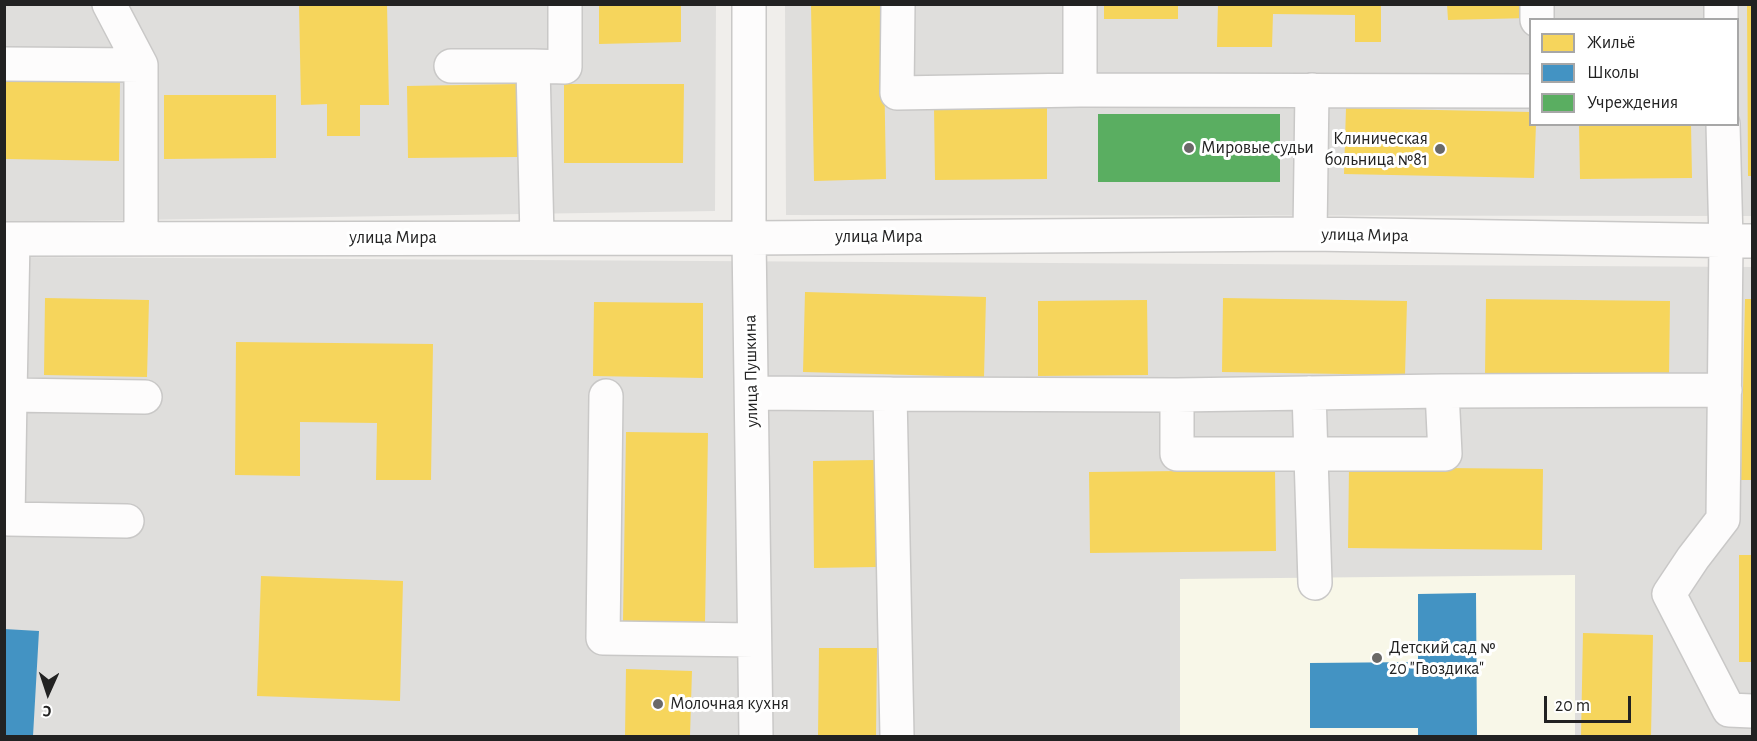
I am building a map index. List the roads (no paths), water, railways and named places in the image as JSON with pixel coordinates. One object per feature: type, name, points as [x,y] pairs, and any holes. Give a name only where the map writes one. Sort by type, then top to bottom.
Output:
[{"type":"street","points":[[110,4],[141,64],[141,238]]},
{"type":"street","points":[[451,66],[565,67],[565,4]]},
{"type":"street","name":"улица Пушкина","points":[[749,4],[749,238],[756,736]]},
{"type":"street","points":[[898,4],[897,93],[1080,90],[1529,91]]},
{"type":"street","points":[[1080,4],[1080,90]]},
{"type":"street","points":[[4,64],[141,64]]},
{"type":"street","points":[[534,66],[537,238]]},
{"type":"street","points":[[1310,234],[1312,90]]},
{"type":"street","points":[[1723,126],[1739,241],[1725,390],[1723,519],[1669,594],[1736,719]]},
{"type":"street","name":"улица Мира","points":[[9,239],[749,238],[1310,234],[1739,241]]},
{"type":"street","points":[[9,239],[8,519],[127,521]]},
{"type":"street","points":[[752,393],[1177,395],[1725,390]]},
{"type":"street","points":[[1177,395],[1177,454],[1445,453],[1442,392]]},
{"type":"street","points":[[1309,393],[1315,583]]},
{"type":"street","points":[[890,394],[897,736]]},
{"type":"street","points":[[10,395],[145,398]]},
{"type":"street","points":[[606,396],[603,638],[754,640]]},
{"type":"place","name":"Мировые судьи","points":[[1189,148]]},
{"type":"place","name":"Клиническая больница №81","points":[[1440,149]]},
{"type":"place","name":"Детский сад № 20 \"Гвоздика\"","points":[[1377,658]]},
{"type":"place","name":"Молочная кухня","points":[[658,704]]}]
